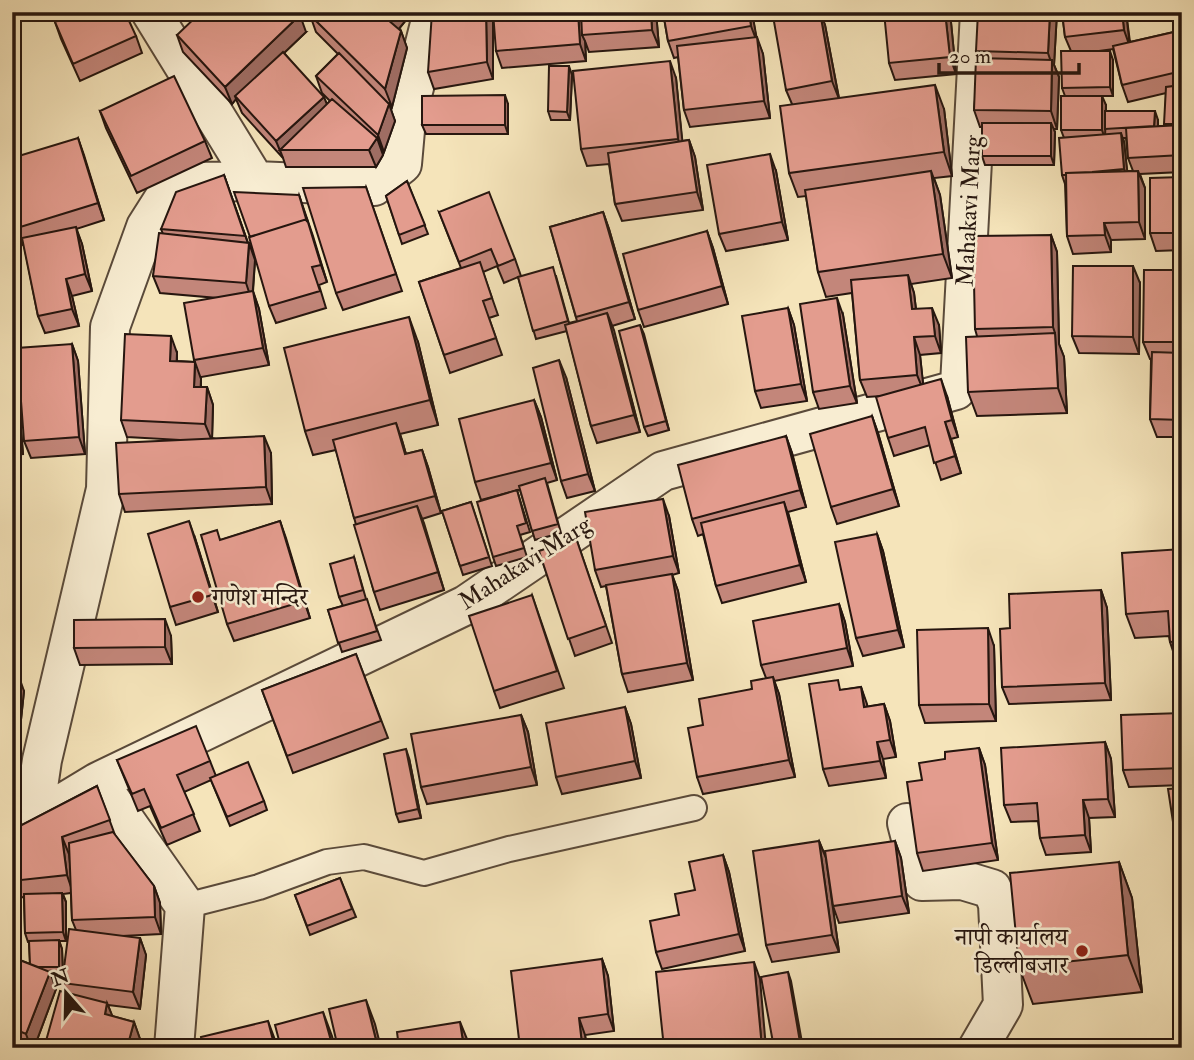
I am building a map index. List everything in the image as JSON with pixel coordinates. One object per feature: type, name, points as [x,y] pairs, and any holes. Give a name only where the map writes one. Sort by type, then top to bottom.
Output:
[{"type":"street","points":[[151,12],[255,181]]},
{"type":"street","name":"Mahakavi Marg","points":[[23,827],[42,760],[106,489],[110,327],[146,227],[165,197],[193,182],[255,181],[374,186],[402,164],[405,119],[433,12]]},
{"type":"street","name":"Mahakavi Marg","points":[[23,827],[98,782],[466,605],[663,471],[956,390],[960,385],[980,12]]},
{"type":"street","points":[[98,782],[185,906],[174,1048]]},
{"type":"street","points":[[907,823],[922,881],[962,880],[992,889],[998,904],[1003,1005],[978,1048]]},
{"type":"lane","points":[[185,906],[259,887],[327,862],[363,857],[424,873],[509,849],[694,808]]},
{"type":"building","points":[[77,12],[125,12],[136,36],[73,64],[55,22]]},
{"type":"building","points":[[201,12],[297,12],[300,15],[225,87],[177,35]]},
{"type":"building","points":[[312,12],[392,12],[387,19],[401,31],[385,89],[310,15]]},
{"type":"building","points":[[432,12],[486,12],[487,62],[428,72]]},
{"type":"building","points":[[493,12],[578,12],[580,44],[496,51]]},
{"type":"building","points":[[581,12],[651,12],[652,30],[582,35]]},
{"type":"building","points":[[663,12],[749,12],[751,26],[668,41]]},
{"type":"building","points":[[792,12],[820,12],[832,81],[786,90],[773,16]]},
{"type":"building","points":[[884,12],[945,12],[950,57],[889,63]]},
{"type":"building","points":[[978,12],[1050,12],[1048,53],[976,51]]},
{"type":"building","points":[[1062,12],[1122,12],[1124,30],[1065,37]]},
{"type":"building","points":[[1174,32],[1182,71],[1122,85],[1113,46]]},
{"type":"building","points":[[757,37],[764,101],[684,110],[677,46]]},
{"type":"building","points":[[1061,51],[1110,51],[1110,87],[1062,88]]},
{"type":"building","points":[[283,52],[324,97],[276,141],[235,96]]},
{"type":"building","points":[[339,53],[389,104],[378,135],[316,76]]},
{"type":"building","points":[[976,58],[1052,60],[1051,111],[974,110]]},
{"type":"building","points":[[670,61],[678,139],[581,149],[573,71]]},
{"type":"building","points":[[549,66],[569,66],[567,112],[548,111]]},
{"type":"building","points":[[174,76],[205,141],[131,176],[100,111]]},
{"type":"building","points":[[935,85],[944,152],[789,173],[780,106]]},
{"type":"building","points":[[1182,85],[1182,124],[1164,124],[1166,87]]},
{"type":"building","points":[[505,95],[505,125],[422,125],[422,96]]},
{"type":"building","points":[[1061,96],[1102,96],[1102,130],[1061,130]]},
{"type":"building","points":[[332,99],[377,138],[369,150],[280,150]]},
{"type":"building","points":[[1105,111],[1155,111],[1154,126],[1105,129]]},
{"type":"building","points":[[982,123],[1051,123],[1051,156],[982,156]]},
{"type":"building","points":[[1182,125],[1182,155],[1128,158],[1126,128]]},
{"type":"building","points":[[1121,133],[1124,169],[1062,175],[1059,138]]},
{"type":"building","points":[[78,138],[98,203],[17,228],[12,214],[12,158]]},
{"type":"building","points":[[689,140],[697,192],[615,204],[608,153]]},
{"type":"building","points":[[770,154],[782,222],[719,234],[707,165]]},
{"type":"building","points":[[931,171],[943,254],[818,272],[805,190]]},
{"type":"building","points":[[1138,171],[1139,222],[1104,223],[1105,235],[1067,236],[1066,173]]},
{"type":"building","points":[[224,175],[245,236],[161,229],[176,192]]},
{"type":"building","points":[[1182,177],[1182,233],[1150,233],[1150,178]]},
{"type":"building","points":[[407,181],[425,225],[399,235],[386,196]]},
{"type":"building","points":[[366,187],[396,274],[336,293],[303,188]]},
{"type":"building","points":[[234,192],[299,195],[306,219],[250,237]]},
{"type":"building","points":[[489,192],[515,259],[498,266],[491,249],[459,262],[439,212]]},
{"type":"building","points":[[603,212],[629,302],[576,317],[550,227]]},
{"type":"building","points":[[307,219],[321,265],[312,267],[320,291],[269,306],[249,237]]},
{"type":"building","points":[[76,227],[85,274],[66,279],[72,309],[38,316],[22,238]]},
{"type":"building","points":[[707,231],[722,286],[638,310],[623,254]]},
{"type":"building","points":[[159,233],[249,243],[246,283],[153,276]]},
{"type":"building","points":[[1051,235],[1053,327],[975,329],[973,236]]},
{"type":"building","points":[[480,262],[492,298],[483,301],[496,338],[444,355],[419,282]]},
{"type":"building","points":[[1073,266],[1133,266],[1133,337],[1072,336]]},
{"type":"building","points":[[553,267],[568,321],[533,331],[518,277]]},
{"type":"building","points":[[1144,270],[1182,270],[1182,342],[1143,342]]},
{"type":"building","points":[[908,275],[912,309],[932,308],[935,336],[914,337],[917,375],[860,380],[851,280]]},
{"type":"building","points":[[253,291],[263,348],[194,360],[184,303]]},
{"type":"building","points":[[837,298],[850,386],[813,392],[800,304]]},
{"type":"building","points":[[788,308],[801,384],[755,391],[742,316]]},
{"type":"building","points":[[607,313],[634,415],[591,426],[565,325]]},
{"type":"building","points":[[409,317],[430,400],[305,431],[284,348]]},
{"type":"building","points":[[640,325],[666,421],[644,427],[619,331]]},
{"type":"building","points":[[1055,333],[1058,388],[968,392],[966,337]]},
{"type":"building","points":[[125,334],[171,336],[170,361],[195,362],[194,387],[207,387],[205,424],[121,420]]},
{"type":"building","points":[[72,344],[79,437],[24,441],[17,348]]},
{"type":"building","points":[[1152,352],[1182,353],[1182,420],[1150,419]]},
{"type":"building","points":[[559,360],[588,474],[561,481],[533,368]]},
{"type":"building","points":[[941,379],[952,420],[945,422],[955,456],[934,463],[925,427],[888,438],[876,397]]},
{"type":"building","points":[[12,385],[16,437],[12,437]]},
{"type":"building","points":[[534,400],[551,463],[475,482],[459,419]]},
{"type":"building","points":[[872,416],[893,489],[831,507],[810,434]]},
{"type":"building","points":[[396,423],[405,454],[422,450],[435,496],[354,518],[333,440]]},
{"type":"building","points":[[264,436],[266,487],[119,494],[116,443]]},
{"type":"building","points":[[786,436],[800,490],[692,519],[678,465]]},
{"type":"building","points":[[545,478],[558,524],[532,531],[519,486]]},
{"type":"building","points":[[517,490],[526,523],[517,526],[524,548],[493,557],[477,502]]},
{"type":"building","points":[[663,499],[673,556],[595,570],[585,512]]},
{"type":"building","points":[[471,502],[489,557],[460,566],[442,511]]},
{"type":"building","points":[[784,502],[800,565],[716,586],[701,523]]},
{"type":"building","points":[[417,506],[438,572],[374,592],[354,525]]},
{"type":"building","points":[[189,521],[212,595],[170,607],[148,534]]},
{"type":"building","points":[[280,521],[304,601],[227,624],[201,535],[217,530],[220,540]]},
{"type":"building","points":[[877,534],[898,630],[856,638],[835,542]]},
{"type":"building","points":[[576,538],[606,626],[568,639],[539,551]]},
{"type":"building","points":[[1182,549],[1182,641],[1170,642],[1168,611],[1126,614],[1122,553]]},
{"type":"building","points":[[354,557],[363,590],[339,597],[330,564]]},
{"type":"building","points":[[672,574],[687,663],[622,674],[606,585]]},
{"type":"building","points":[[1101,590],[1105,683],[1002,687],[1000,629],[1010,628],[1009,594]]},
{"type":"building","points":[[532,595],[557,671],[494,691],[469,616]]},
{"type":"building","points":[[367,599],[377,631],[338,643],[328,610]]},
{"type":"building","points":[[839,604],[847,648],[761,665],[753,621]]},
{"type":"building","points":[[165,619],[165,647],[74,648],[74,620]]},
{"type":"building","points":[[988,628],[989,704],[919,705],[917,630]]},
{"type":"building","points":[[356,654],[381,721],[287,756],[262,690]]},
{"type":"building","points":[[12,673],[18,674],[12,723]]},
{"type":"building","points":[[773,677],[789,760],[697,777],[688,728],[703,725],[699,699],[752,689],[751,681]]},
{"type":"building","points":[[838,680],[840,690],[861,687],[864,707],[884,704],[890,740],[877,742],[880,761],[823,769],[809,684]]},
{"type":"building","points":[[625,707],[635,761],[556,777],[546,723]]},
{"type":"building","points":[[1182,713],[1182,768],[1123,770],[1121,715]]},
{"type":"building","points":[[521,715],[531,767],[421,787],[411,734]]},
{"type":"building","points":[[196,726],[210,761],[177,775],[194,814],[161,828],[144,789],[132,794],[117,760]]},
{"type":"building","points":[[1105,742],[1108,799],[1083,800],[1085,835],[1040,838],[1037,803],[1004,805],[1001,748]]},
{"type":"building","points":[[979,748],[992,843],[917,853],[907,782],[922,780],[919,763],[945,759],[945,752]]},
{"type":"building","points":[[406,749],[418,809],[396,814],[384,754]]},
{"type":"building","points":[[248,762],[264,801],[227,817],[210,778]]},
{"type":"building","points":[[97,786],[110,820],[62,837],[67,875],[12,881],[12,830]]},
{"type":"building","points":[[1182,788],[1182,821],[1173,822],[1168,789]]},
{"type":"building","points":[[113,832],[154,886],[155,917],[72,920],[69,843]]},
{"type":"building","points":[[1182,832],[1182,895],[1180,895],[1174,833]]},
{"type":"building","points":[[819,841],[832,935],[766,945],[753,851]]},
{"type":"building","points":[[895,841],[902,896],[833,906],[825,851]]},
{"type":"building","points":[[723,855],[739,934],[656,952],[650,921],[679,915],[675,894],[695,890],[689,862]]},
{"type":"building","points":[[1119,862],[1128,955],[1019,967],[1010,873]]},
{"type":"building","points":[[340,878],[352,909],[307,926],[295,895]]},
{"type":"building","points":[[62,893],[63,932],[25,933],[24,894]]},
{"type":"building","points":[[69,929],[140,938],[133,992],[62,983]]},
{"type":"building","points":[[59,940],[59,967],[38,967],[30,964],[29,941]]},
{"type":"building","points":[[12,957],[50,972],[26,1034],[12,1028]]},
{"type":"building","points":[[602,959],[608,1014],[579,1018],[582,1044],[520,1048],[511,971]]},
{"type":"building","points":[[754,962],[762,1048],[664,1048],[656,972]]},
{"type":"building","points":[[788,972],[801,1048],[774,1048],[761,977]]},
{"type":"building","points":[[60,991],[107,1003],[105,1014],[134,1022],[127,1048],[44,1048]]},
{"type":"building","points":[[366,1000],[378,1048],[338,1048],[329,1009]]},
{"type":"building","points":[[323,1012],[333,1048],[281,1048],[275,1025]]},
{"type":"building","points":[[268,1021],[275,1048],[203,1048],[201,1037]]},
{"type":"building","points":[[460,1022],[464,1048],[399,1048],[397,1032]]},
{"type":"place","name":"गणेश मन्दिर","points":[[198,597]]},
{"type":"place","name":"नापी कार्यालय डिल्लीबजार","points":[[1082,951]]}]
